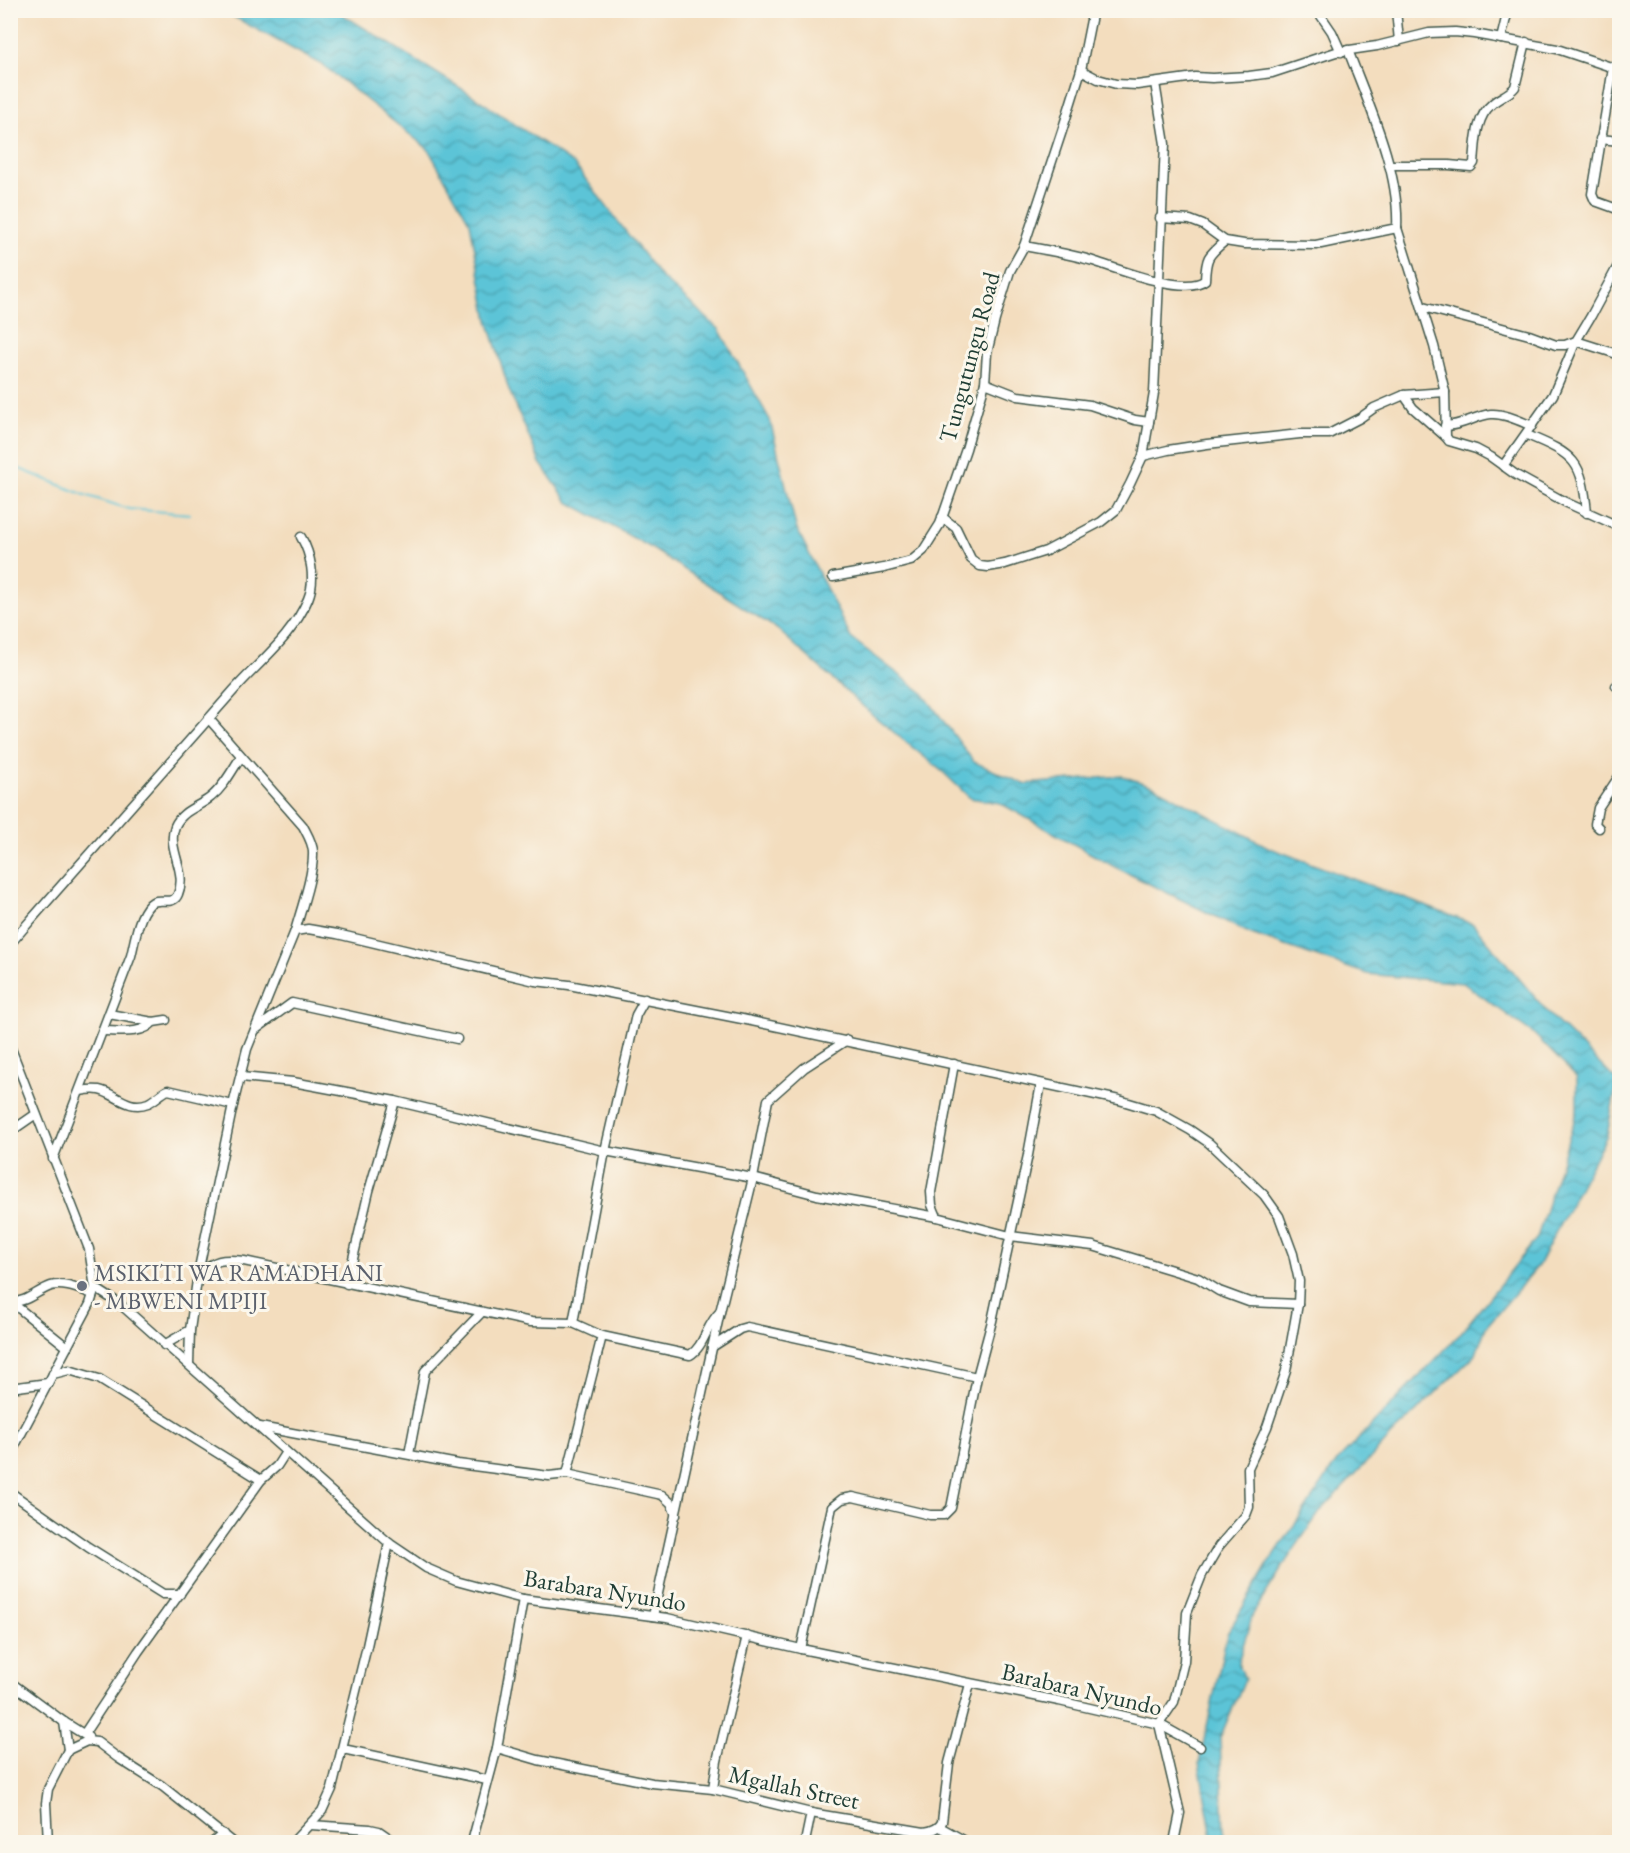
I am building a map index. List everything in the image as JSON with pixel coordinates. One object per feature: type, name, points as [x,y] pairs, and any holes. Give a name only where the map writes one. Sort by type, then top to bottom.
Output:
[{"type":"street","name":"Tungutungu Road","points":[[834,577],[911,561],[924,551],[933,538],[966,449],[985,383],[987,353],[994,320],[1010,271],[1024,246],[1081,70],[1093,10]]},
{"type":"street","points":[[1317,10],[1345,51],[1375,120],[1389,165],[1395,187],[1397,228],[1423,307],[1444,392],[1446,437]]},
{"type":"street","points":[[1396,10],[1399,41]]},
{"type":"street","points":[[1501,39],[1509,10]]},
{"type":"street","points":[[1081,70],[1098,79],[1116,84],[1137,85],[1186,77],[1249,76],[1272,73],[1345,51],[1429,33],[1474,34],[1526,42],[1573,54],[1616,69],[1600,139],[1592,194],[1595,201],[1620,210]]},
{"type":"street","points":[[1389,165],[1471,167],[1474,163],[1479,127],[1485,110],[1515,87],[1526,42]]},
{"type":"street","points":[[942,517],[956,528],[963,545],[975,563],[988,567],[1046,552],[1108,517],[1121,501],[1143,456],[1154,393],[1165,144],[1155,83]]},
{"type":"street","points":[[1600,139],[1620,141]]},
{"type":"street","points":[[1160,219],[1190,220],[1203,225],[1225,241],[1244,244],[1316,245],[1397,228]]},
{"type":"street","points":[[1024,246],[1092,261],[1132,275],[1177,284],[1202,283],[1205,280],[1204,269],[1207,259],[1225,241]]},
{"type":"street","points":[[1503,466],[1553,395],[1576,341],[1620,262]]},
{"type":"street","points":[[1423,307],[1529,335],[1557,345],[1576,341],[1620,355]]},
{"type":"street","points":[[985,383],[1017,396],[1090,405],[1135,420],[1149,422]]},
{"type":"street","points":[[1143,456],[1207,444],[1300,434],[1329,434],[1374,408],[1404,395],[1444,392]]},
{"type":"street","points":[[1404,395],[1413,408],[1449,441],[1476,449],[1539,488],[1620,527]]},
{"type":"street","points":[[1445,426],[1456,426],[1491,414],[1532,426]]},
{"type":"street","points":[[1527,435],[1559,450],[1575,461],[1585,490],[1587,513]]},
{"type":"street","points":[[10,944],[235,688],[283,640],[294,625],[309,597],[312,581],[309,550],[301,537]]},
{"type":"street","points":[[189,1364],[190,1330],[198,1272],[233,1105],[247,1049],[296,931],[313,852],[303,826],[209,719]]},
{"type":"street","points":[[53,1159],[103,1031],[145,912],[151,903],[169,902],[179,893],[180,870],[173,848],[176,824],[187,811],[212,797],[241,757]]},
{"type":"street","points":[[1599,828],[1595,824],[1598,808],[1620,775]]},
{"type":"street","points":[[296,931],[308,929],[337,934],[535,981],[569,984],[645,999],[1119,1100],[1156,1111],[1190,1130],[1209,1143],[1264,1195],[1279,1216],[1293,1254],[1299,1281],[1298,1304],[1286,1371],[1267,1427],[1248,1468],[1249,1507],[1246,1515],[1211,1557],[1186,1613],[1184,1661],[1174,1702],[1159,1724],[1180,1813],[1174,1842]]},
{"type":"street","points":[[573,1323],[605,1151],[636,1015],[645,999]]},
{"type":"street","points":[[254,1031],[292,1003],[457,1039]]},
{"type":"street","points":[[109,1014],[153,1022],[166,1020]]},
{"type":"street","points":[[103,1031],[142,1030],[150,1027],[153,1022]]},
{"type":"street","points":[[654,1616],[712,1347],[753,1178],[768,1100],[804,1068],[846,1040]]},
{"type":"street","points":[[10,1046],[14,1067],[36,1114],[89,1249],[94,1291],[10,1455]]},
{"type":"street","points":[[937,1218],[932,1205],[931,1192],[954,1064]]},
{"type":"street","points":[[241,1077],[293,1083],[395,1101],[605,1151],[753,1178],[817,1195],[937,1218],[1010,1236],[1093,1246],[1198,1278],[1219,1291],[1249,1302],[1298,1304]]},
{"type":"street","points":[[801,1649],[831,1507],[842,1499],[853,1497],[930,1515],[940,1516],[948,1513],[953,1500],[977,1377],[992,1320],[1028,1155],[1041,1084]]},
{"type":"street","points":[[80,1092],[101,1090],[118,1100],[134,1104],[149,1103],[168,1090],[233,1105]]},
{"type":"street","points":[[347,1284],[369,1191],[395,1101]]},
{"type":"street","points":[[10,1132],[36,1114]]},
{"type":"street","points":[[198,1272],[215,1261],[226,1259],[244,1261],[531,1322],[573,1323],[602,1336],[690,1355],[697,1350],[708,1326],[720,1312]]},
{"type":"street","name":"Barabara Nyundo","points":[[11,1302],[19,1303],[53,1285],[94,1291],[120,1304],[389,1543],[426,1568],[446,1577],[523,1599],[654,1616],[801,1649],[1059,1701],[1159,1724],[1200,1747]]},
{"type":"street","points":[[11,1302],[67,1347]]},
{"type":"street","points":[[409,1454],[425,1371],[482,1312]]},
{"type":"street","points":[[712,1347],[747,1327],[977,1377]]},
{"type":"street","points":[[164,1345],[190,1330]]},
{"type":"street","points":[[567,1474],[602,1336]]},
{"type":"street","points":[[53,1374],[69,1370],[99,1379],[261,1480]]},
{"type":"street","points":[[10,1388],[48,1383]]},
{"type":"street","points":[[260,1427],[458,1464],[549,1476],[567,1474],[662,1495],[671,1503],[677,1516]]},
{"type":"street","points":[[84,1734],[138,1652],[261,1480],[277,1466],[286,1452]]},
{"type":"street","points":[[10,1491],[88,1547],[163,1594],[170,1608]]},
{"type":"street","points":[[293,1842],[311,1825],[328,1801],[343,1749],[389,1543]]},
{"type":"street","points":[[163,1594],[180,1594]]},
{"type":"street","points":[[472,1842],[497,1748],[523,1599]]},
{"type":"street","points":[[713,1789],[717,1761],[747,1636]]},
{"type":"street","points":[[10,1682],[64,1722],[162,1786],[232,1842]]},
{"type":"street","points":[[967,1842],[940,1827],[949,1763],[970,1684]]},
{"type":"street","points":[[48,1842],[46,1803],[48,1789],[68,1750],[64,1722]]},
{"type":"street","points":[[68,1750],[82,1743],[97,1742]]},
{"type":"street","name":"Mgallah Street","points":[[497,1748],[538,1760],[652,1783],[713,1789],[811,1813],[924,1832],[940,1827]]},
{"type":"street","points":[[343,1749],[487,1780]]},
{"type":"street","points":[[805,1842],[811,1813]]},
{"type":"street","points":[[311,1825],[370,1829],[379,1831],[395,1842]]},
{"type":"street","points":[[213,1842],[223,1834]]},
{"type":"water","points":[[223,11],[337,11],[470,94],[574,164],[660,276],[719,329],[770,420],[796,527],[851,638],[922,692],[974,762],[1024,784],[1122,776],[1153,786],[1270,848],[1473,924],[1550,1015],[1617,1081],[1607,1135],[1538,1266],[1486,1327],[1476,1354],[1392,1435],[1320,1512],[1253,1614],[1238,1662],[1245,1679],[1220,1738],[1224,1830],[1227,1842],[1213,1842],[1199,1763],[1227,1634],[1267,1566],[1338,1460],[1459,1335],[1537,1238],[1577,1112],[1577,1078],[1534,1034],[1463,983],[1367,974],[1251,934],[1115,867],[1000,803],[970,798],[777,629],[648,546],[568,502],[540,463],[509,390],[488,320],[470,223],[428,149],[324,66]]},
{"type":"waterway","points":[[10,465],[85,495],[129,509],[190,514]]},
{"type":"place","name":"MSIKITI WA RAMADHANI - MBWENI MPIJI","points":[[82,1286]]}]
